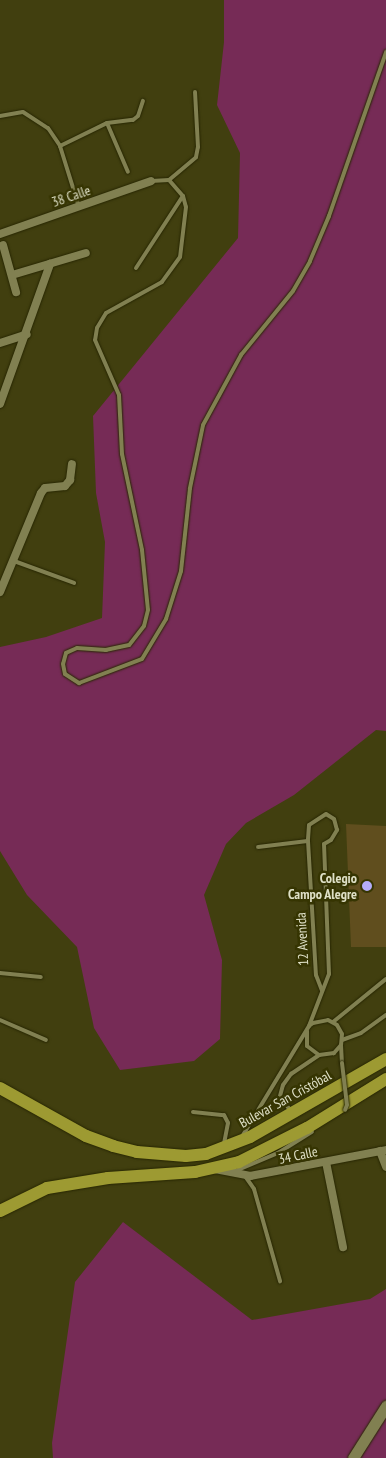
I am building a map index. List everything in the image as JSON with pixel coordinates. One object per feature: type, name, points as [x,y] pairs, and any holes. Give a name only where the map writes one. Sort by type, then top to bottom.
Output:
[{"type":"main road","name":"Bulevar San Cristóbal","points":[[0,1088],[86,1136],[113,1146],[137,1152],[186,1156],[206,1154],[240,1140],[293,1114],[386,1059]]},
{"type":"main road","points":[[3,1208],[47,1188],[108,1178],[215,1169],[240,1162],[286,1139],[386,1080]]},
{"type":"street","name":"38 Calle","points":[[0,234],[151,181]]},
{"type":"street","points":[[3,245],[16,292]]},
{"type":"street","points":[[12,275],[86,253]]},
{"type":"street","points":[[0,404],[27,334],[50,264]]},
{"type":"street","points":[[0,343],[27,334]]},
{"type":"street","points":[[0,592],[41,493],[45,488],[65,486],[70,480],[72,464]]},
{"type":"street","points":[[383,1151],[386,1167]]},
{"type":"street","name":"34 Calle","points":[[215,1169],[229,1174],[245,1176],[383,1151]]},
{"type":"street","points":[[326,1162],[343,1247]]},
{"type":"street","points":[[352,1458],[386,1406]]},
{"type":"lane","points":[[169,180],[183,196],[186,207],[180,257],[175,267],[150,290],[106,313],[97,328],[97,351],[119,395],[122,454],[142,550],[148,610],[144,626],[129,644],[106,650],[77,648],[66,653],[63,664],[65,674],[79,683],[142,659],[166,619],[181,571],[190,488],[203,426],[241,355],[294,291],[310,261],[330,216],[386,52]]},
{"type":"lane","points":[[151,181],[169,180],[196,156],[198,147],[194,92]]},
{"type":"lane","points":[[60,146],[107,123],[133,120],[141,110],[143,101]]},
{"type":"lane","points":[[0,116],[14,112],[29,114],[48,128],[60,146],[79,207]]},
{"type":"lane","points":[[107,123],[128,172]]},
{"type":"lane","points":[[136,268],[183,196]]},
{"type":"lane","points":[[14,562],[74,583]]},
{"type":"lane","name":"12 Avenida","points":[[310,1026],[329,974],[324,844],[331,840],[337,830],[334,819],[326,814],[318,817],[309,825],[308,841],[316,975],[322,991]]},
{"type":"lane","points":[[258,848],[308,841]]},
{"type":"lane","points":[[0,973],[41,977]]},
{"type":"lane","points":[[333,1022],[386,979]]},
{"type":"lane","points":[[293,1114],[280,1096],[283,1085],[291,1074],[319,1056],[334,1053],[342,1042],[361,1033],[386,1015]]},
{"type":"lane","points":[[0,1020],[46,1040]]},
{"type":"lane","points":[[229,1174],[278,1153],[345,1110],[348,1105],[342,1063],[342,1042],[340,1029],[333,1022],[318,1020],[310,1026],[240,1140]]},
{"type":"lane","points":[[307,1031],[307,1046],[319,1056]]},
{"type":"lane","points":[[193,1112],[224,1115],[227,1118],[228,1133],[223,1147]]},
{"type":"lane","points":[[245,1176],[254,1189],[280,1281]]},
{"type":"shaded area","points":[[224,0],[386,0],[386,731],[376,730],[294,795],[246,823],[226,844],[204,895],[222,960],[220,1039],[194,1061],[120,1070],[94,1028],[77,947],[27,895],[0,851],[0,647],[46,637],[102,618],[105,542],[96,493],[93,416],[238,238],[240,153],[217,105],[224,42]]},
{"type":"shaded area","points":[[123,1222],[252,1320],[370,1299],[386,1289],[386,1458],[53,1458],[52,1443],[75,1282]]},
{"type":"building","name":"Colegio Campo Alegre","points":[[346,824],[386,826],[386,947],[351,947]]},
{"type":"place","name":"Colegio Campo Alegre","points":[[367,886]]}]
